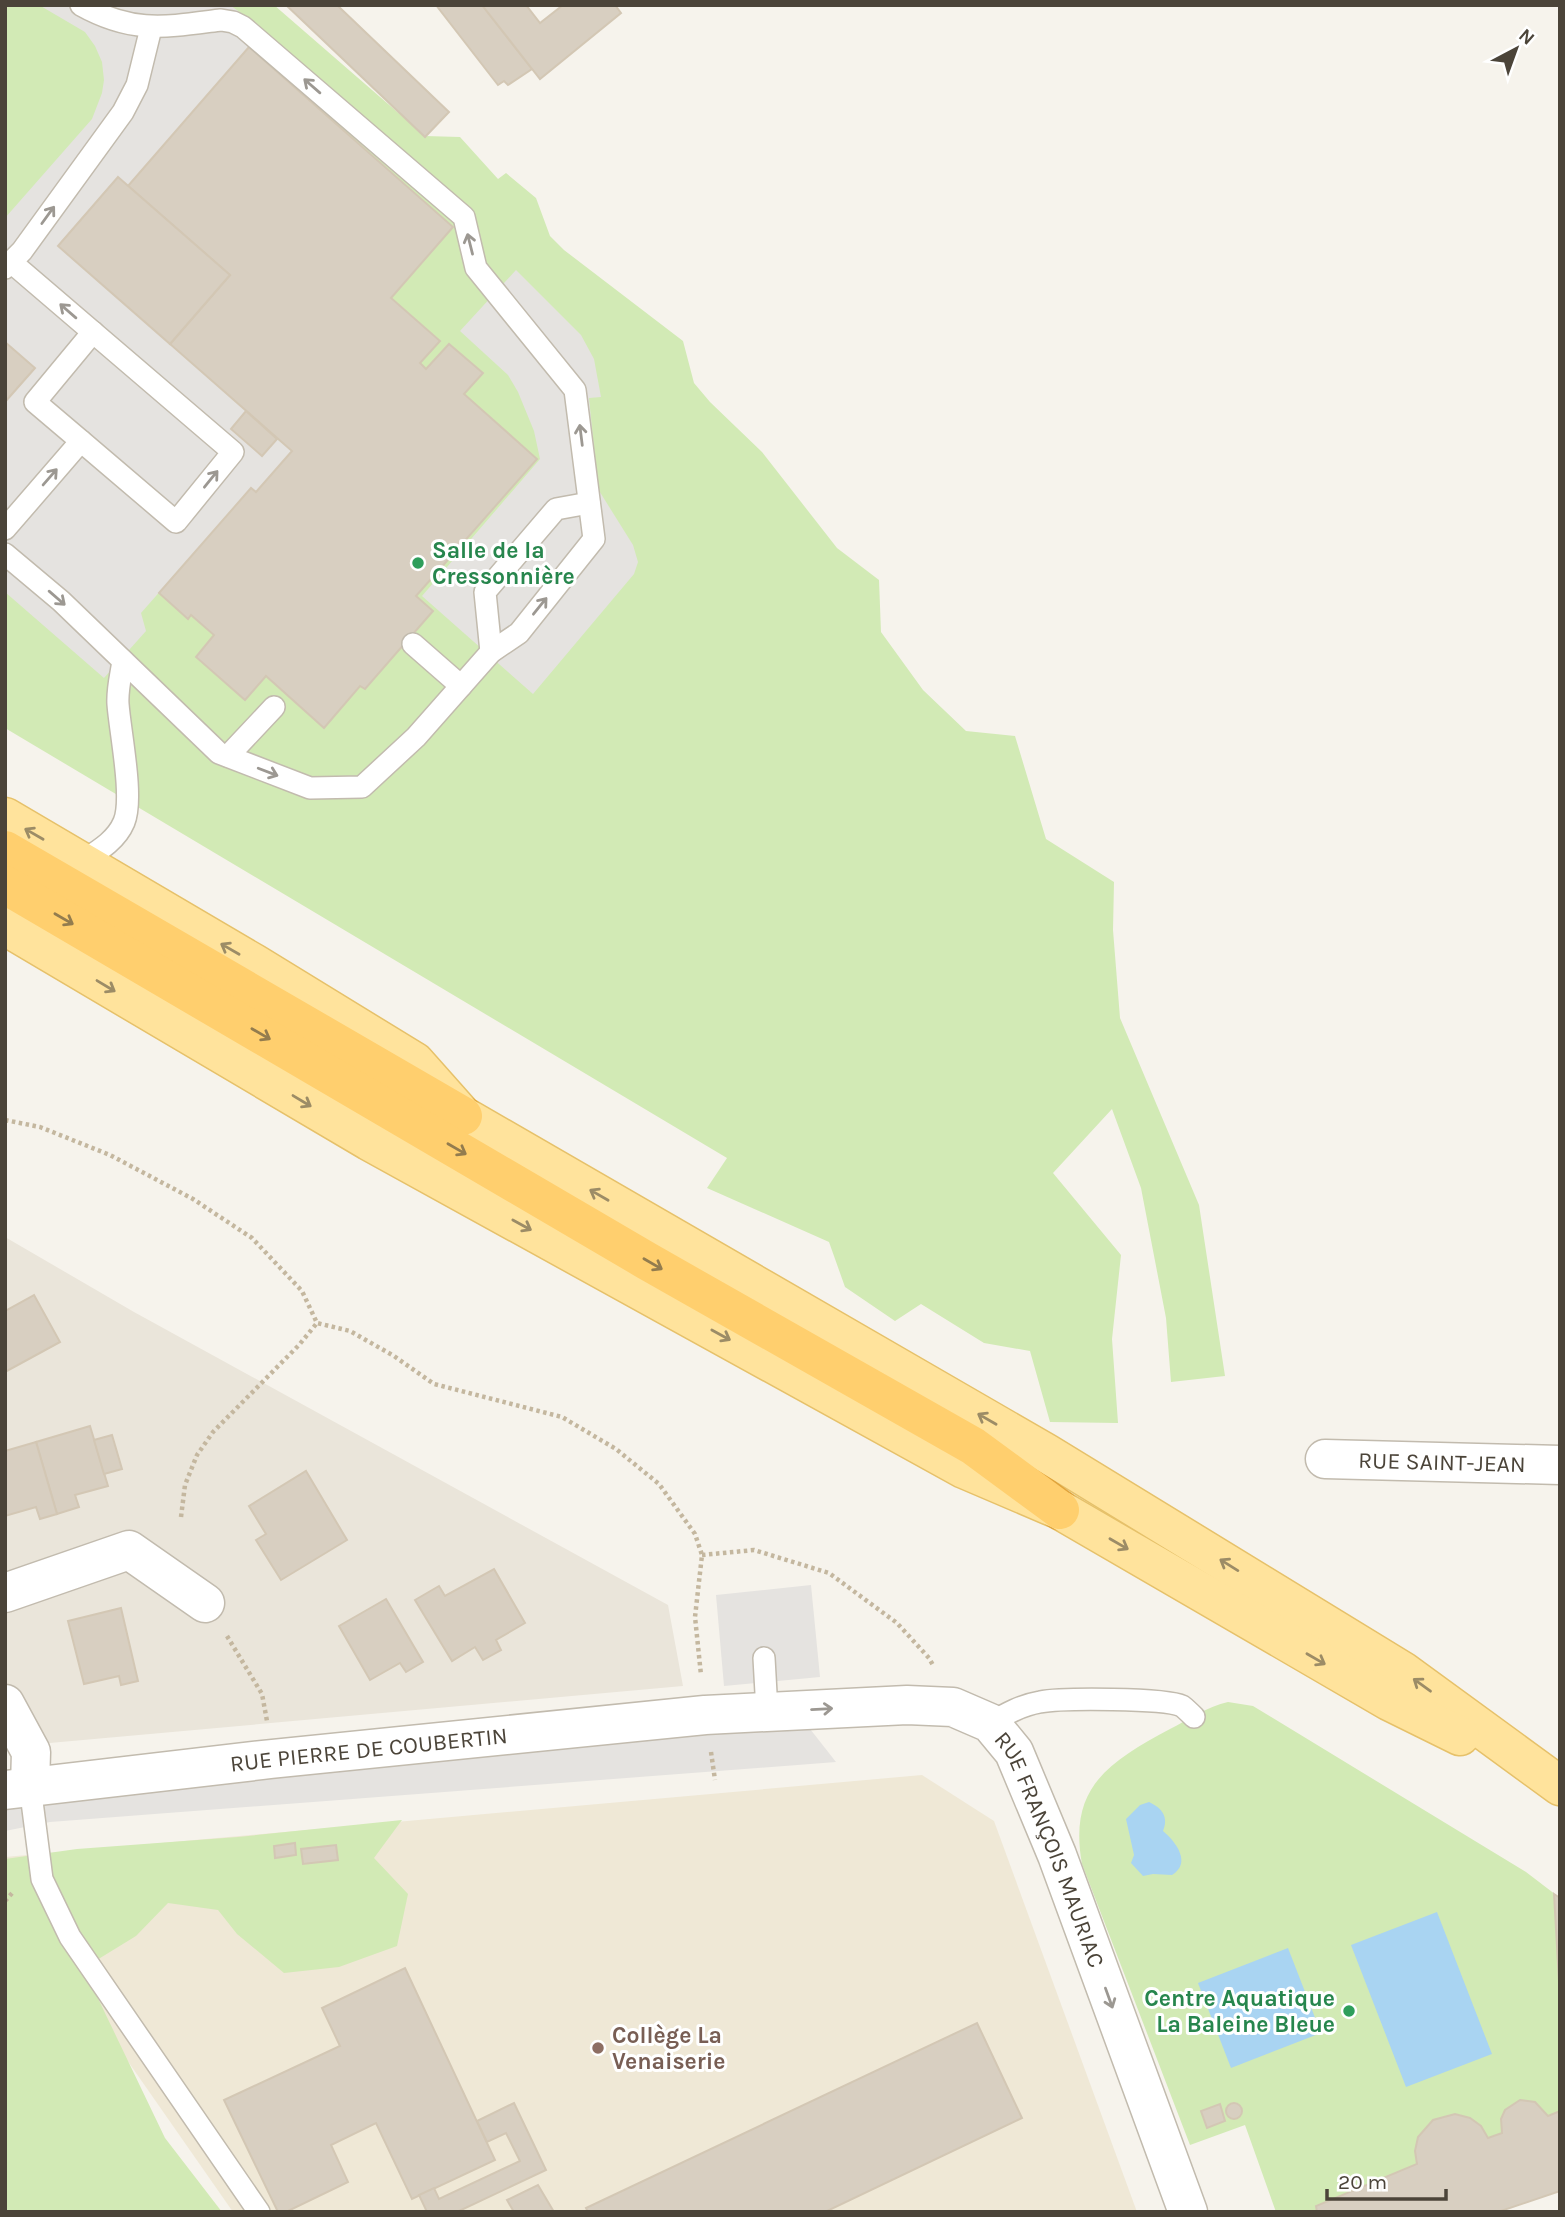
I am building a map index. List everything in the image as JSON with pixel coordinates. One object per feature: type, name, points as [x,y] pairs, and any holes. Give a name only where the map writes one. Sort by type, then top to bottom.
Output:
[{"type":"highway","points":[[5,850],[463,1116]]},
{"type":"highway","points":[[5,885],[647,1261],[974,1446],[1060,1510]]},
{"type":"main road","points":[[5,817],[415,1062],[463,1116],[1046,1453],[1404,1672],[1558,1785]]},
{"type":"main road","points":[[5,926],[394,1154],[964,1469],[1060,1510],[1389,1701],[1558,1785]]},
{"type":"street","name":"RUE SAINT-JEAN","points":[[1325,1459],[1560,1465]]},
{"type":"street","points":[[5,1593],[129,1550],[205,1603]]},
{"type":"street","points":[[5,1704],[31,1752],[18,1788]]},
{"type":"street","name":"RUE FRANÇOIS MAURIAC","points":[[706,1714],[907,1705],[953,1707],[990,1723],[1014,1752],[1057,1855],[1188,2212]]},
{"type":"street","name":"RUE PIERRE DE COUBERTIN","points":[[18,1788],[258,1760],[706,1714]]},
{"type":"lane","points":[[5,554],[61,601],[219,753],[310,788],[362,787],[416,737],[491,653],[519,633],[594,539],[575,390],[476,268],[464,217],[243,27],[221,20],[151,28],[129,24],[81,5]]},
{"type":"lane","points":[[93,332],[35,402],[176,522],[233,452],[93,332],[8,265],[123,112],[137,85],[151,28]]},
{"type":"lane","points":[[5,529],[81,441]]},
{"type":"lane","points":[[491,653],[485,592],[556,509],[589,503]]},
{"type":"lane","points":[[413,644],[461,686]]},
{"type":"lane","points":[[81,862],[102,849],[116,835],[125,820],[128,803],[117,700],[123,661]]},
{"type":"lane","points":[[228,756],[274,707]]},
{"type":"lane","points":[[764,1658],[767,1711]]},
{"type":"lane","points":[[990,1723],[1012,1711],[1040,1702],[1069,1700],[1165,1702],[1182,1706],[1194,1717]]},
{"type":"lane","points":[[18,1788],[41,1879],[70,1937],[259,2212]]},
{"type":"path","points":[[5,1120],[40,1127],[110,1155],[203,1205],[252,1238],[302,1291],[317,1323]]},
{"type":"path","points":[[181,1517],[185,1485],[197,1455],[213,1432],[299,1345],[317,1323]]},
{"type":"path","points":[[317,1323],[350,1331],[394,1356],[434,1384],[562,1417],[605,1443],[659,1484],[695,1534],[702,1555],[695,1616],[715,1780]]},
{"type":"path","points":[[702,1555],[754,1550],[829,1573],[897,1623],[929,1658],[936,1670]]},
{"type":"path","points":[[227,1636],[262,1694],[270,1733]]},
{"type":"shaded area","points":[[39,5],[230,5],[265,31],[128,186],[118,178],[58,246],[246,411],[231,429],[262,456],[277,439],[292,451],[256,492],[251,488],[141,613],[146,631],[104,678],[5,592],[5,218],[92,119],[104,80],[102,62],[85,32]]},
{"type":"shaded area","points":[[516,270],[581,335],[594,359],[601,397],[589,398],[598,489],[633,545],[638,562],[634,574],[533,694],[422,596],[540,459],[534,431],[508,375],[460,331]]},
{"type":"shaded area","points":[[5,1237],[134,1312],[668,1605],[683,1686],[5,1747]]},
{"type":"shaded area","points":[[811,1585],[820,1677],[724,1686],[716,1595]]},
{"type":"shaded area","points":[[803,1720],[836,1762],[50,1822],[5,1831],[5,1796]]},
{"type":"shaded area","name":"Collège La Venaiserie","points":[[922,1775],[994,1821],[1137,2212],[233,2212],[5,1885],[5,1857]]},
{"type":"green space","name":"Salle de la Cressonnière","points":[[5,5],[274,5],[425,136],[460,137],[498,179],[506,173],[536,198],[550,236],[564,250],[683,341],[694,383],[762,452],[837,548],[879,580],[881,632],[923,690],[966,731],[1015,736],[1046,839],[1114,882],[1113,930],[1120,1018],[1199,1205],[1225,1376],[1171,1382],[1166,1318],[1141,1188],[1112,1109],[1053,1173],[1121,1255],[1112,1339],[1118,1423],[1050,1422],[1030,1351],[984,1343],[921,1304],[895,1321],[845,1287],[829,1242],[707,1188],[727,1158],[5,728]]},
{"type":"green space","name":"Centre Aquatique La Baleine Bleue","points":[[1228,1702],[1253,1706],[1526,1872],[1560,1898],[1560,2191],[1498,2212],[1276,2212],[1245,2125],[1190,2145],[1082,1864],[1079,1837],[1081,1815],[1088,1796],[1098,1780],[1112,1766],[1148,1741],[1206,1710]]},
{"type":"green space","points":[[402,1820],[374,1858],[408,1894],[397,1946],[339,1967],[284,1973],[237,1934],[218,1910],[168,1903],[136,1936],[92,1963],[93,1988],[165,2138],[222,2212],[5,2212],[5,1859],[77,1849],[238,1837]]},
{"type":"water","points":[[1149,1802],[1163,1814],[1163,1831],[1180,1853],[1181,1865],[1172,1875],[1143,1876],[1131,1863],[1134,1855],[1126,1819],[1140,1805]]},
{"type":"water","points":[[1437,1912],[1492,2054],[1406,2087],[1351,1945]]},
{"type":"water","points":[[1288,1948],[1321,2033],[1231,2068],[1198,1983]]},
{"type":"building","points":[[286,5],[337,5],[449,112],[425,137]]},
{"type":"building","points":[[436,5],[482,5],[532,69],[508,85],[504,81],[498,85]]},
{"type":"building","points":[[482,5],[526,5],[540,23],[563,5],[615,5],[621,13],[540,79]]},
{"type":"building","points":[[249,47],[453,227],[391,298],[440,341],[420,363],[426,369],[449,344],[483,373],[464,394],[537,459],[416,596],[433,611],[365,689],[360,686],[324,728],[266,676],[245,700],[196,657],[214,635],[191,615],[188,619],[159,593],[251,488],[256,492],[292,451],[170,344],[230,275],[128,186]]},
{"type":"building","points":[[118,177],[230,275],[170,344],[58,246]]},
{"type":"building","points":[[5,342],[35,368],[5,402]]},
{"type":"building","points":[[246,411],[277,439],[262,456],[231,429]]},
{"type":"building","points":[[34,1295],[60,1342],[5,1372],[5,1311]]},
{"type":"building","points":[[90,1426],[108,1486],[75,1495],[79,1507],[57,1514],[36,1442]]},
{"type":"building","points":[[112,1435],[122,1469],[104,1474],[94,1440]]},
{"type":"building","points":[[36,1442],[57,1514],[40,1519],[36,1507],[5,1516],[5,1451]]},
{"type":"building","points":[[306,1471],[347,1540],[281,1580],[256,1540],[266,1534],[249,1506]]},
{"type":"building","points":[[494,1569],[525,1623],[496,1640],[501,1650],[483,1660],[475,1647],[452,1661],[415,1600],[439,1586],[445,1596]]},
{"type":"building","points":[[386,1599],[423,1662],[406,1672],[400,1663],[370,1680],[339,1626]]},
{"type":"building","points":[[121,1608],[138,1681],[121,1685],[119,1676],[84,1684],[68,1621]]},
{"type":"building","points":[[295,1843],[296,1855],[275,1858],[274,1846]]},
{"type":"building","points":[[336,1845],[338,1860],[303,1864],[301,1849]]},
{"type":"building","points":[[1554,1894],[1560,1898],[1560,1999]]},
{"type":"building","points":[[405,1968],[495,2160],[412,2199],[376,2123],[331,2145],[348,2182],[286,2212],[278,2212],[224,2100],[340,2046],[322,2008]]},
{"type":"building","points":[[977,2023],[1022,2118],[825,2212],[588,2212],[586,2208]]},
{"type":"building","points":[[1520,2100],[1535,2102],[1548,2116],[1560,2111],[1560,2191],[1498,2212],[1317,2212],[1316,2206],[1417,2164],[1415,2151],[1418,2137],[1433,2120],[1455,2114],[1470,2118],[1481,2126],[1488,2138],[1502,2133],[1501,2119],[1505,2110]]},
{"type":"building","points":[[514,2103],[546,2170],[457,2212],[427,2212],[419,2195],[434,2188],[439,2199],[520,2161],[506,2133],[487,2142],[477,2121]]},
{"type":"building","points":[[1231,2103],[1237,2103],[1242,2111],[1240,2117],[1231,2119],[1226,2114],[1226,2108]]},
{"type":"building","points":[[1220,2104],[1225,2121],[1207,2128],[1201,2111]]},
{"type":"building","points":[[538,2185],[554,2212],[514,2212],[507,2200]]},
{"type":"place","name":"Salle de la Cressonnière","points":[[418,563]]},
{"type":"place","name":"Centre Aquatique La Baleine Bleue","points":[[1349,2011]]},
{"type":"place","name":"Collège La Venaiserie","points":[[598,2048]]}]
